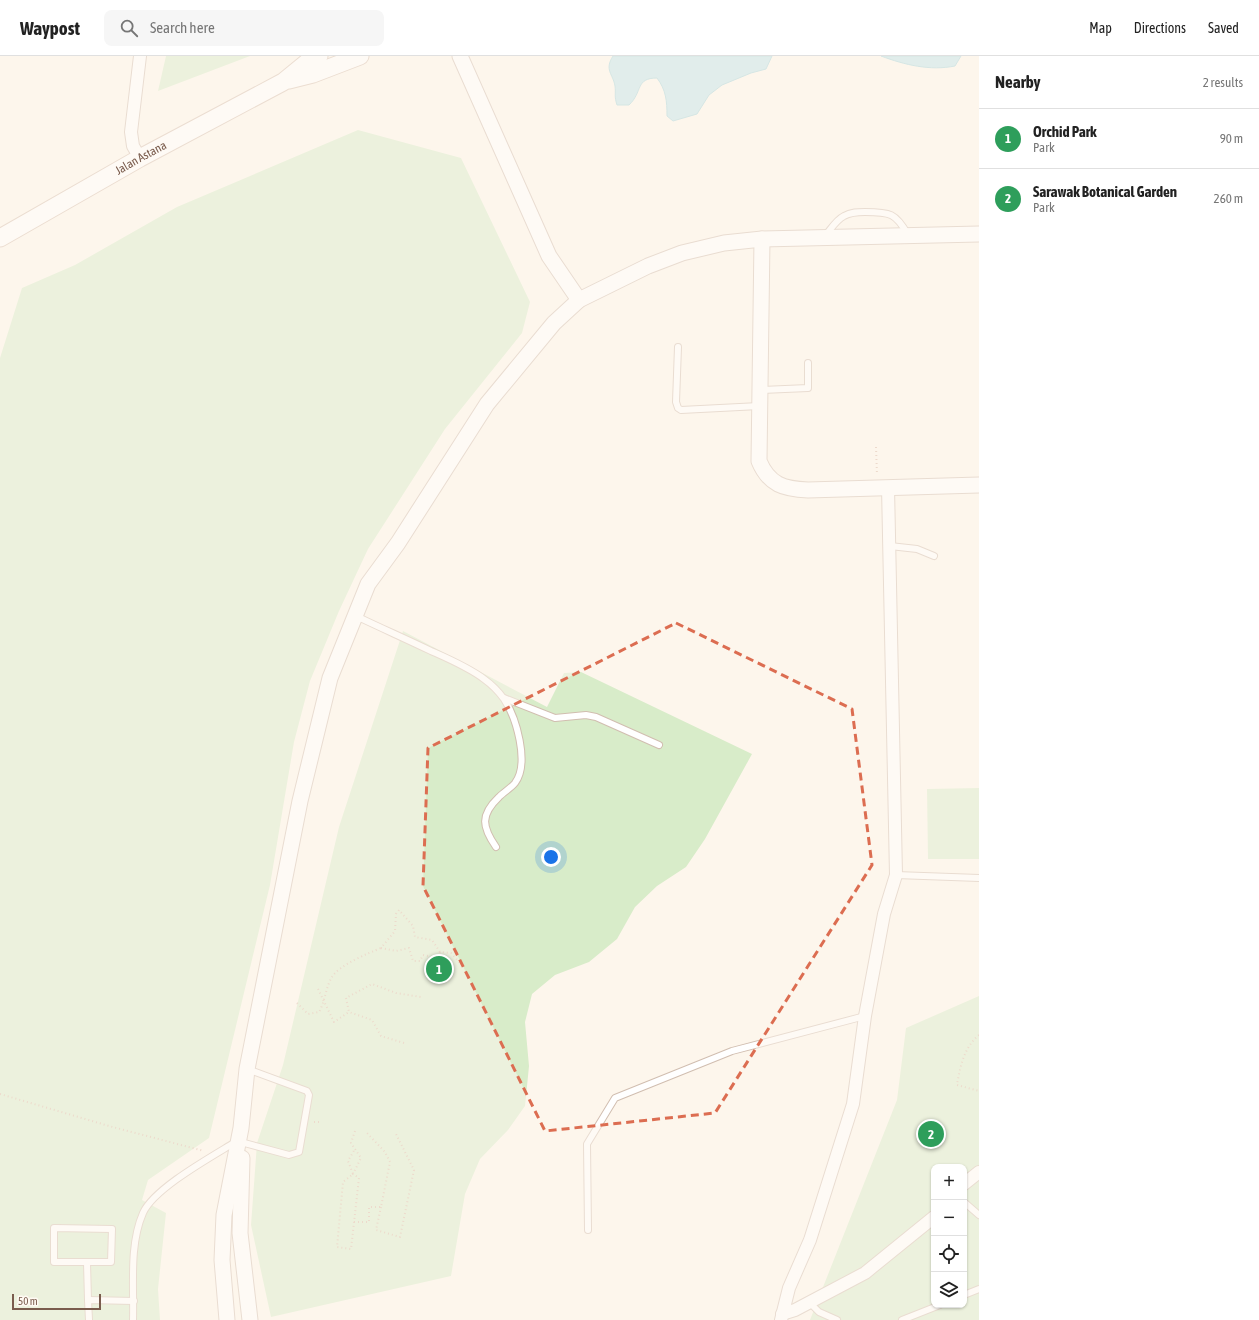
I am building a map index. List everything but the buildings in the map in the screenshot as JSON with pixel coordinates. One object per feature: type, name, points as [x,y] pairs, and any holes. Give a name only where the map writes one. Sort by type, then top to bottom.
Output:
[{"type":"main road","name":"Jalan Astana","points":[[0,238],[140,158],[283,82],[310,60],[319,56]]},
{"type":"main road","name":"Jalan Astana","points":[[283,82],[313,74],[360,56]]},
{"type":"street","points":[[140,56],[131,132],[133,146],[140,158]]},
{"type":"street","points":[[460,56],[549,256],[579,300]]},
{"type":"street","points":[[250,1320],[240,1233],[241,1137],[247,1069],[300,801],[330,678],[368,584],[398,543],[487,404],[554,323],[579,300],[634,272],[682,253],[724,243],[762,239],[979,234]]},
{"type":"street","points":[[762,239],[759,461],[764,472],[787,489],[979,485]]},
{"type":"street","points":[[781,1317],[789,1288],[810,1240],[853,1104],[865,1016],[884,914],[896,875],[890,546],[883,487]]},
{"type":"street","points":[[227,1320],[222,1260],[224,1215],[241,1137]]},
{"type":"street","points":[[967,1182],[979,1172]]},
{"type":"street","points":[[781,1317],[866,1273],[931,1220]]},
{"type":"lane","points":[[824,238],[833,226],[844,216],[854,212],[884,212],[892,215],[900,221],[908,235]]},
{"type":"lane","points":[[678,347],[676,402],[678,408],[681,410],[759,406]]},
{"type":"lane","points":[[760,390],[808,388],[808,363]]},
{"type":"lane","points":[[890,546],[917,549],[934,556]]},
{"type":"lane","points":[[355,615],[462,665],[485,680],[504,698],[547,717],[555,718],[586,714],[659,745]]},
{"type":"lane","points":[[496,847],[486,833],[484,824],[486,814],[498,798],[516,782],[521,766],[522,748],[517,730],[504,698]]},
{"type":"lane","points":[[896,875],[979,878]]},
{"type":"lane","points":[[588,1230],[587,1144],[615,1098],[732,1050],[865,1016]]},
{"type":"lane","points":[[133,1320],[135,1253],[138,1231],[144,1212],[160,1192],[241,1137],[289,1155],[299,1152],[309,1095],[303,1088],[247,1069]]},
{"type":"lane","points":[[967,1205],[979,1215]]},
{"type":"lane","points":[[54,1228],[112,1229],[111,1262],[87,1263],[54,1262],[54,1228]]},
{"type":"lane","points":[[87,1263],[88,1320]]},
{"type":"lane","points":[[967,1294],[979,1290]]},
{"type":"lane","points":[[88,1300],[134,1301]]},
{"type":"lane","points":[[808,1302],[819,1312],[837,1320]]},
{"type":"lane","points":[[902,1320],[932,1308]]},
{"type":"path","points":[[876,447],[883,487]]},
{"type":"path","points":[[297,1003],[308,1014],[319,1012],[324,1002],[332,976],[357,958],[381,948],[395,931],[396,914],[399,910],[413,926],[415,937],[432,940],[440,952]]},
{"type":"path","points":[[381,948],[396,951],[409,948],[413,961],[420,961],[423,955],[437,958],[440,952]]},
{"type":"path","points":[[440,952],[451,953],[460,963]]},
{"type":"path","points":[[349,1012],[346,998],[372,984],[396,993],[421,997]]},
{"type":"path","points":[[318,989],[334,1022],[349,1012]]},
{"type":"path","points":[[349,1012],[372,1020],[381,1036],[404,1043]]},
{"type":"path","points":[[979,1035],[970,1044],[964,1056],[957,1084],[979,1091]]},
{"type":"path","points":[[0,1094],[109,1126],[217,1154]]},
{"type":"path","points":[[354,1131],[351,1143],[355,1149],[361,1158],[353,1174],[343,1182],[337,1247],[351,1249],[359,1178],[353,1174],[348,1161],[355,1149]]},
{"type":"path","points":[[367,1132],[384,1152],[390,1162],[376,1230],[400,1237],[414,1170],[396,1134]]},
{"type":"path","points":[[354,1222],[369,1222],[369,1207],[381,1207]]},
{"type":"highlighted area","points":[[676,623],[852,709],[872,865],[715,1113],[545,1131],[423,886],[428,748]]},
{"type":"green space","points":[[166,56],[250,56],[158,91]]},
{"type":"green space","points":[[358,130],[461,158],[530,302],[522,333],[445,429],[368,549],[339,611],[310,681],[294,742],[270,885],[209,1138],[148,1180],[142,1200],[166,1213],[158,1289],[160,1320],[0,1320],[0,358],[22,288],[75,265],[177,207]]},
{"type":"green space","points":[[403,631],[547,707],[564,673],[581,672],[752,754],[705,839],[686,867],[657,886],[635,907],[617,939],[589,962],[555,975],[532,994],[525,1022],[529,1066],[525,1106],[508,1130],[480,1159],[465,1194],[451,1276],[271,1317],[251,1225],[257,1143],[283,1065],[339,827]]},
{"type":"green space","points":[[979,788],[979,859],[928,859],[927,789]]},
{"type":"green space","points":[[979,996],[979,1320],[810,1320],[897,1100],[906,1028]]},
{"type":"water","points":[[613,56],[772,56],[766,69],[751,73],[722,85],[709,95],[697,114],[673,121],[667,116],[665,96],[657,78],[645,80],[629,105],[617,105],[615,86],[609,68],[610,61]]},
{"type":"water","points":[[881,56],[961,56],[955,66],[936,68],[908,64]]},
{"type":"place","name":"Orchid Park","points":[[439,969]]},
{"type":"place","name":"Sarawak Botanical Garden","points":[[931,1134]]}]
